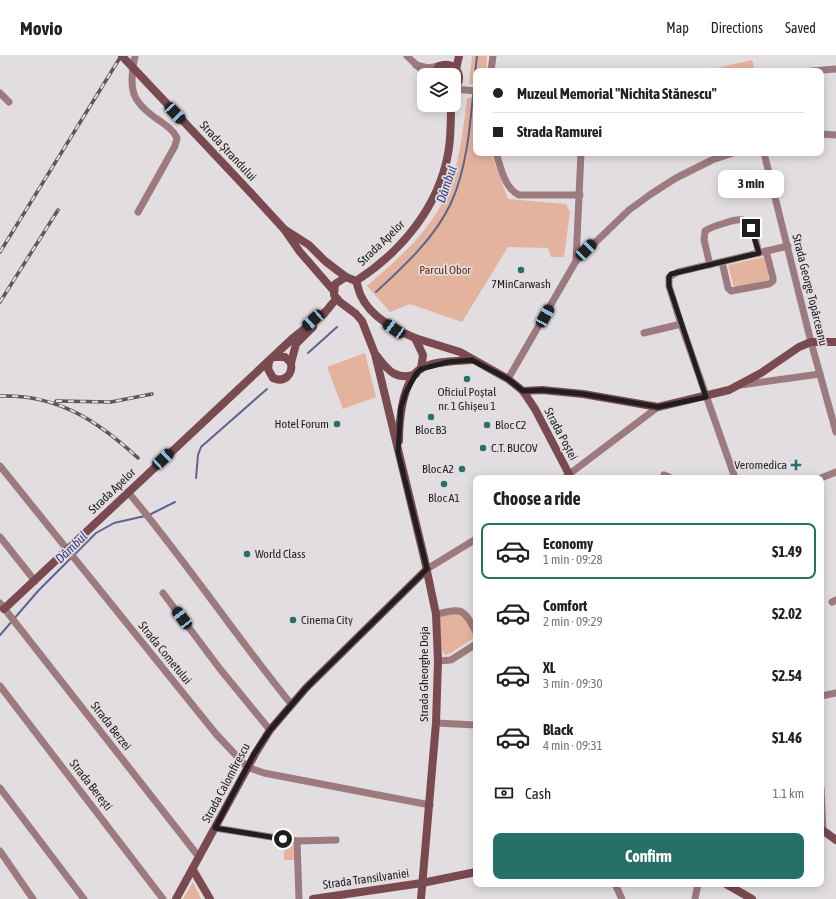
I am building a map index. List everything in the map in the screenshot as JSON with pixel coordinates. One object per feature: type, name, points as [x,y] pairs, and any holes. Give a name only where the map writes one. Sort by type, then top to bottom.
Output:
[{"type":"main road","name":"Strada Ștrandului","points":[[122,56],[284,229],[300,252],[333,290],[336,299]]},
{"type":"main road","points":[[448,65],[459,56]]},
{"type":"main road","points":[[456,68],[459,56]]},
{"type":"main road","points":[[439,66],[448,65],[454,68]]},
{"type":"main road","name":"Strada Apelor","points":[[356,282],[396,248],[417,225],[428,208],[448,155],[451,112]]},
{"type":"main road","name":"Strada Ștrandului","points":[[284,229],[309,245],[325,261],[346,277]]},
{"type":"main road","points":[[333,290],[335,284],[346,277],[356,282]]},
{"type":"main road","name":"Strada Poștei","points":[[356,282],[364,301],[379,317],[394,329],[415,338],[460,352],[508,379],[523,391],[535,409],[567,475]]},
{"type":"main road","name":"Strada Apelor","points":[[291,363],[296,344],[317,323],[336,299]]},
{"type":"main road","name":"Strada Gheorghe Doja","points":[[336,299],[356,314],[362,321],[375,354],[427,569],[436,614],[438,661],[436,723],[421,899]]},
{"type":"main road","name":"Strada Apelor","points":[[4,609],[70,552],[128,492],[272,360],[293,338],[325,312]]},
{"type":"main road","points":[[415,338],[423,355],[419,371]]},
{"type":"main road","points":[[523,391],[542,390],[583,394],[658,407],[706,397],[741,385],[791,351],[811,342],[836,342]]},
{"type":"main road","name":"Strada Gheorghe Doja","points":[[375,354],[393,374],[402,377],[419,371]]},
{"type":"main road","points":[[285,357],[291,363],[291,373],[284,379],[273,378],[268,372],[272,360],[285,357]]},
{"type":"main road","points":[[419,371],[448,362],[472,360]]},
{"type":"main road","name":"Strada Gheorghe Doja","points":[[398,452],[401,407],[406,392],[419,371]]},
{"type":"main road","name":"Strada Apelor","points":[[255,375],[268,372]]},
{"type":"main road","name":"Strada Calomfirescu","points":[[176,899],[193,870],[247,767],[270,730],[291,704],[427,569]]},
{"type":"main road","points":[[824,831],[836,840]]},
{"type":"main road","points":[[193,870],[210,899]]},
{"type":"main road","name":"Strada Transilvaniei","points":[[313,899],[422,883],[473,873]]},
{"type":"main road","points":[[731,887],[752,899]]},
{"type":"street","points":[[135,56],[131,77],[137,102],[144,111],[169,127],[177,138],[175,146],[138,212]]},
{"type":"street","points":[[407,56],[419,68]]},
{"type":"street","points":[[491,68],[493,56]]},
{"type":"street","points":[[414,64],[428,68],[439,66]]},
{"type":"street","points":[[824,70],[836,69]]},
{"type":"street","points":[[461,90],[473,91]]},
{"type":"street","points":[[0,93],[9,102]]},
{"type":"street","points":[[824,134],[836,135]]},
{"type":"street","points":[[497,156],[507,184],[515,193],[519,195],[580,195]]},
{"type":"street","points":[[576,261],[581,156]]},
{"type":"street","points":[[508,379],[576,261],[629,210],[651,194],[676,178],[712,160],[724,156]]},
{"type":"street","name":"Strada George Topârceanu","points":[[765,156],[811,342],[836,432]]},
{"type":"street","points":[[710,265],[704,240],[705,231],[742,218],[749,222],[773,278],[769,284],[731,291],[728,288],[722,262]]},
{"type":"street","points":[[734,475],[681,324],[669,286],[669,277],[671,274],[788,246]]},
{"type":"street","points":[[644,333],[681,324]]},
{"type":"street","points":[[741,385],[820,374]]},
{"type":"street","points":[[571,475],[658,407]]},
{"type":"street","name":"Strada Cometului","points":[[0,466],[216,734],[247,767]]},
{"type":"street","points":[[824,477],[836,472]]},
{"type":"street","points":[[128,492],[154,524],[246,648],[291,704]]},
{"type":"street","points":[[0,537],[35,581]]},
{"type":"street","points":[[427,569],[473,541]]},
{"type":"street","points":[[164,593],[220,669],[270,730]]},
{"type":"street","name":"Strada Berzei","points":[[4,609],[199,857]]},
{"type":"street","points":[[436,614],[461,611],[466,615],[473,627]]},
{"type":"street","points":[[438,661],[451,660],[473,648]]},
{"type":"street","name":"Strada Berești","points":[[0,686],[164,899]]},
{"type":"street","points":[[824,695],[836,693]]},
{"type":"street","points":[[436,723],[473,725]]},
{"type":"street","points":[[247,767],[264,773],[430,805]]},
{"type":"street","points":[[0,788],[84,899]]},
{"type":"street","points":[[215,828],[297,841],[336,840]]},
{"type":"street","points":[[297,841],[299,899]]},
{"type":"street","points":[[0,851],[33,899]]},
{"type":"street","points":[[616,887],[622,899]]},
{"type":"street","points":[[695,899],[697,887]]},
{"type":"green space","points":[[472,56],[487,56],[486,68],[473,68],[473,84],[469,84]]},
{"type":"green space","points":[[752,60],[754,68],[716,68]]},
{"type":"green space","name":"Parcul Obor","points":[[467,98],[473,98],[473,156],[492,156],[508,199],[566,204],[570,212],[564,257],[551,257],[548,248],[508,247],[462,322],[410,304],[390,312],[367,286],[400,257],[420,235],[437,212],[449,188],[453,176],[462,136]]},
{"type":"green space","points":[[764,257],[769,280],[734,288],[728,265]]},
{"type":"green space","points":[[365,353],[376,397],[343,409],[327,367]]},
{"type":"green space","points":[[453,613],[462,614],[473,633],[473,638],[451,653],[445,655],[442,650],[439,617]]},
{"type":"green space","points":[[284,842],[293,844],[294,860],[284,860]]},
{"type":"green space","points":[[193,882],[201,899],[183,899]]},
{"type":"waterway","name":"Dâmbul","points":[[476,68],[477,56]]},
{"type":"waterway","name":"Dâmbul","points":[[376,292],[418,251],[436,228],[451,203],[463,168],[473,93]]},
{"type":"waterway","name":"Dâmbul","points":[[308,353],[337,327]]},
{"type":"waterway","name":"Dâmbul","points":[[196,478],[198,455],[201,447],[267,389]]},
{"type":"waterway","name":"Dâmbul","points":[[149,515],[175,502]]},
{"type":"waterway","name":"Dâmbul","points":[[0,635],[38,591],[96,533],[114,523],[145,516]]},
{"type":"railway","points":[[0,252],[121,56]]},
{"type":"railway","points":[[0,302],[58,210]]},
{"type":"railway","points":[[56,401],[111,402],[152,394]]},
{"type":"railway","points":[[0,396],[40,400],[75,412],[108,432],[138,458]]},
{"type":"place","name":"7MinCarwash","points":[[521,270]]},
{"type":"place","name":"Oficiul Poștal nr. 1 Ghișeu 1","points":[[467,379]]},
{"type":"place","name":"Bloc B3","points":[[431,417]]},
{"type":"place","name":"Hotel Forum","points":[[337,424]]},
{"type":"place","name":"Bloc C2","points":[[487,425]]},
{"type":"place","name":"C.T. BUCOV","points":[[483,448]]},
{"type":"place","name":"Veromedica","points":[[796,465]]},
{"type":"place","name":"Bloc A2","points":[[462,469]]},
{"type":"place","name":"Bloc A1","points":[[444,484]]},
{"type":"place","name":"World Class","points":[[247,554]]},
{"type":"place","name":"Cinema City","points":[[293,620]]},
{"type":"route","points":[[283,839],[215,828],[254,754],[270,730],[291,704],[417,576],[427,569],[398,452],[401,407],[406,392],[416,374],[421,369],[432,365],[472,360],[508,379],[523,391],[542,390],[583,394],[658,407],[706,397],[669,286],[669,277],[671,274],[759,253],[751,228]]}]
